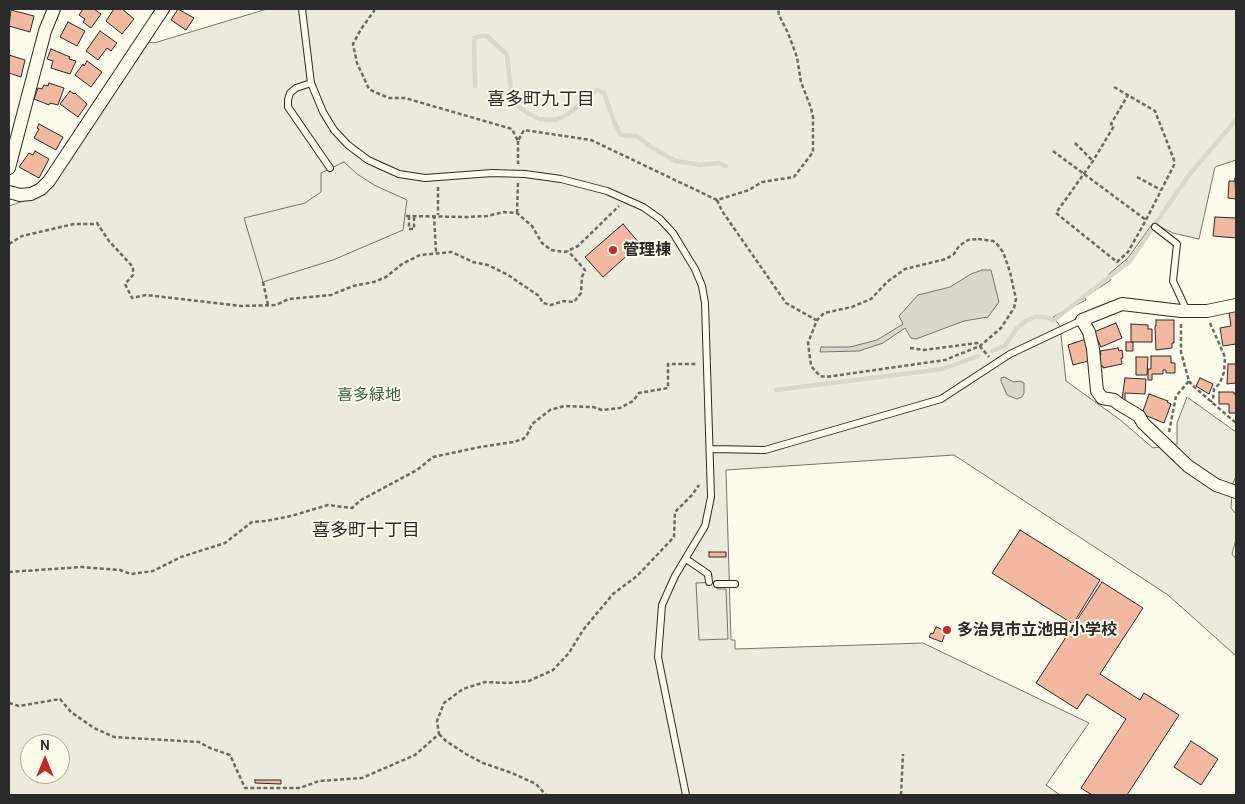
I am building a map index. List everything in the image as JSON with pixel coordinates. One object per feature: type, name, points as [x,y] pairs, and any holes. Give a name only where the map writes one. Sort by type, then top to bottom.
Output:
[{"type":"street","points":[[9,168],[45,31],[54,9]]},
{"type":"street","points":[[9,192],[31,194],[41,189],[49,181],[163,9]]},
{"type":"street","points":[[1236,304],[1206,311],[1184,311],[1122,304],[1082,320],[1089,332],[1098,391],[1102,398],[1114,400],[1139,416],[1143,423],[1188,466],[1203,477],[1216,485],[1236,492]]},
{"type":"lane","points":[[302,9],[311,83],[323,112],[334,130],[348,145],[368,160],[399,174],[425,178],[525,174],[561,179],[606,191],[643,207],[660,219],[673,233],[695,269],[702,286],[706,322],[711,497],[705,526],[675,576],[662,605],[658,657],[686,795]]},
{"type":"lane","points":[[311,83],[296,88],[290,93],[288,107],[330,168]]},
{"type":"lane","points":[[1155,227],[1177,244],[1173,281],[1184,311]]},
{"type":"lane","points":[[711,449],[765,450],[941,399],[1010,354],[1082,320]]},
{"type":"lane","points":[[686,559],[708,574],[709,582]]},
{"type":"lane","points":[[717,584],[734,584]]},
{"type":"path","points":[[374,9],[353,44],[357,63],[369,89],[389,98],[405,98],[512,129],[518,141],[518,164]]},
{"type":"path","points":[[716,200],[749,190],[762,182],[794,177],[813,152],[813,117],[811,108],[800,82],[798,57],[778,9]]},
{"type":"path","points":[[1114,87],[1155,110],[1174,160],[1174,165],[1146,220],[1128,252],[1117,262],[1056,213],[1084,174],[1114,126],[1111,124],[1128,95]]},
{"type":"path","points":[[518,141],[524,130],[591,140],[716,200],[786,303],[817,320]]},
{"type":"path","points":[[1074,143],[1093,160]]},
{"type":"path","points":[[1053,151],[1146,220]]},
{"type":"path","points":[[1137,177],[1161,190]]},
{"type":"path","points":[[517,213],[518,183]]},
{"type":"path","points":[[436,252],[438,187]]},
{"type":"path","points":[[414,216],[414,229],[409,229],[407,216],[414,216],[426,217],[436,215],[467,217],[487,216],[504,212],[517,213],[532,226],[542,243],[551,250],[565,252],[578,246],[619,206],[623,198]]},
{"type":"path","points":[[9,244],[22,236],[74,224],[93,224],[97,222],[109,241],[133,267],[133,275],[125,284],[132,298],[146,295],[241,306],[276,305],[289,299],[331,295],[353,286],[374,282],[386,277],[402,264],[420,255],[436,252],[452,252],[473,262],[488,265],[508,275],[539,296],[543,303],[551,305],[564,301],[574,302],[580,293],[584,270],[568,251]]},
{"type":"path","points":[[968,240],[986,240],[997,244],[1003,252],[1008,266],[1016,299],[1014,308],[1001,328],[980,346],[945,360],[826,377],[820,376],[811,366],[808,343],[817,320],[824,313],[852,307],[871,299],[887,282],[905,269],[946,259],[968,240]]},
{"type":"path","points":[[263,282],[268,305]]},
{"type":"path","points":[[1184,311],[1181,352],[1189,381],[1236,423]]},
{"type":"path","points":[[1206,311],[1224,357],[1224,372],[1220,383],[1214,389],[1211,402]]},
{"type":"path","points":[[910,348],[924,350],[978,343],[995,364]]},
{"type":"path","points":[[9,572],[82,567],[120,570],[131,574],[153,571],[181,557],[225,543],[252,522],[291,516],[328,505],[352,508],[361,500],[417,470],[433,458],[523,439],[528,434],[532,424],[550,410],[564,406],[593,407],[602,410],[620,408],[633,401],[639,393],[668,388],[668,364],[699,364]]},
{"type":"path","points":[[1165,442],[1168,437],[1176,396],[1189,381]]},
{"type":"path","points":[[546,795],[536,784],[483,763],[446,741],[439,734],[437,721],[444,704],[463,689],[485,682],[508,683],[529,681],[553,670],[569,653],[583,630],[613,594],[637,576],[674,537],[675,512],[700,486],[700,476]]},
{"type":"path","points":[[9,703],[19,706],[60,699],[71,712],[94,728],[114,737],[199,742],[230,755],[244,788],[300,788],[319,781],[362,778],[415,755],[439,734]]},
{"type":"path","points":[[901,795],[903,754]]},
{"type":"green space","name":"喜多緑地","points":[[267,9],[1236,9],[1236,160],[1215,167],[1199,239],[1173,233],[1153,223],[1128,258],[1109,274],[1111,280],[1085,297],[1086,300],[1053,317],[1060,326],[1066,381],[1119,419],[1153,448],[1177,444],[1177,423],[1187,397],[1236,432],[1236,476],[1233,483],[1231,508],[1236,514],[1236,539],[1232,554],[1236,559],[1236,656],[1168,595],[954,455],[726,470],[731,640],[735,640],[735,649],[923,643],[1089,723],[1046,785],[1060,795],[9,795],[9,206],[41,195],[149,42],[154,43]]},
{"type":"shaded area","points":[[344,162],[357,174],[374,185],[407,200],[403,230],[333,260],[263,282],[244,218],[305,203],[321,192],[321,173]]},
{"type":"shaded area","points":[[982,270],[991,270],[999,302],[988,317],[964,321],[916,339],[911,338],[905,328],[883,343],[859,351],[820,352],[821,347],[850,347],[877,340],[903,324],[899,316],[918,295],[950,287],[971,274]]},
{"type":"shaded area","points":[[1004,377],[1014,382],[1020,381],[1024,383],[1022,397],[1017,399],[1007,395],[1001,381],[1001,378]]},
{"type":"shaded area","points":[[717,582],[717,589],[726,589],[728,639],[699,640],[696,583]]},
{"type":"building","points":[[83,9],[94,9],[101,14],[91,28],[83,22],[85,19],[79,15]]},
{"type":"building","points":[[114,9],[122,9],[134,19],[122,34],[106,21]]},
{"type":"building","points":[[178,9],[194,18],[186,30],[171,20]]},
{"type":"building","points":[[11,10],[34,16],[30,32],[9,26]]},
{"type":"building","points":[[68,22],[85,31],[77,46],[60,37]]},
{"type":"building","points":[[100,31],[117,43],[111,51],[107,48],[98,60],[86,51]]},
{"type":"building","points":[[51,49],[76,61],[70,74],[51,68],[53,61],[47,59]]},
{"type":"building","points":[[9,55],[25,60],[21,77],[9,73]]},
{"type":"building","points":[[87,61],[102,72],[91,87],[75,75]]},
{"type":"building","points":[[49,83],[64,88],[58,105],[50,103],[49,105],[34,99],[38,88],[42,89],[44,85],[48,86]]},
{"type":"building","points":[[70,91],[87,104],[78,117],[60,104]]},
{"type":"building","points":[[39,124],[63,137],[56,150],[34,138],[39,129],[37,128]]},
{"type":"building","points":[[35,151],[49,159],[39,178],[19,167],[29,153],[33,155]]},
{"type":"building","points":[[1235,178],[1236,199],[1228,198],[1229,181],[1235,181]]},
{"type":"building","points":[[1215,217],[1236,218],[1236,238],[1213,236]]},
{"type":"building","name":"管理棟","points":[[623,224],[640,244],[603,277],[585,257]]},
{"type":"building","points":[[1236,311],[1236,344],[1223,346],[1220,328],[1231,326],[1229,312]]},
{"type":"building","points":[[1156,320],[1174,320],[1174,343],[1172,343],[1172,348],[1156,350]]},
{"type":"building","points":[[1116,323],[1122,338],[1101,347],[1094,332]]},
{"type":"building","points":[[1131,324],[1148,325],[1148,329],[1152,329],[1152,342],[1131,342]]},
{"type":"building","points":[[1086,339],[1092,360],[1073,365],[1068,345]]},
{"type":"building","points":[[1126,342],[1133,342],[1133,351],[1126,351]]},
{"type":"building","points":[[1118,348],[1119,351],[1122,350],[1122,364],[1103,368],[1103,366],[1099,366],[1097,356],[1101,355],[1100,351]]},
{"type":"building","points":[[1151,356],[1171,356],[1171,363],[1175,363],[1175,373],[1166,373],[1166,370],[1163,370],[1163,374],[1152,374],[1152,380],[1148,380],[1148,369],[1151,369]]},
{"type":"building","points":[[1136,357],[1148,357],[1147,375],[1136,375]]},
{"type":"building","points":[[1228,364],[1236,364],[1236,383],[1227,384]]},
{"type":"building","points":[[1125,378],[1146,379],[1145,394],[1125,393],[1125,400],[1122,400]]},
{"type":"building","points":[[1200,378],[1213,384],[1209,394],[1196,386]]},
{"type":"building","points":[[1219,392],[1234,392],[1236,394],[1236,413],[1229,413],[1229,404],[1219,404]]},
{"type":"building","points":[[1149,394],[1171,404],[1164,423],[1142,414]]},
{"type":"building","points":[[1020,530],[1100,580],[1073,624],[992,573]]},
{"type":"building","points":[[709,552],[726,552],[726,557],[709,557]]},
{"type":"building","points":[[1102,582],[1143,608],[1100,674],[1140,700],[1144,693],[1179,715],[1127,795],[1092,795],[1081,788],[1126,719],[1087,694],[1077,709],[1036,683]]},
{"type":"building","points":[[936,627],[946,631],[942,642],[929,637],[931,633],[933,634]]},
{"type":"building","points":[[1191,741],[1218,759],[1201,785],[1174,767]]},
{"type":"building","points":[[255,780],[281,780],[281,784],[255,783]]},
{"type":"waterway","points":[[475,86],[474,38],[487,36],[507,55],[511,91],[518,106],[529,114],[540,119],[555,120],[567,115],[597,90],[604,93],[621,135],[637,136],[652,148],[676,161],[700,165],[719,163],[726,166]]},
{"type":"waterway","points":[[992,351],[1005,346],[1017,328],[1026,321],[1035,317],[1054,320],[1130,261],[1189,175],[1236,120]]},
{"type":"waterway","points":[[776,390],[943,369],[978,356]]},
{"type":"place","name":"管理棟","points":[[613,250]]},
{"type":"place","name":"多治見市立池田小学校","points":[[947,630]]},
{"type":"district","name":"喜多町九丁目","points":[[541,100]]},
{"type":"district","name":"喜多町十丁目","points":[[366,531]]}]
